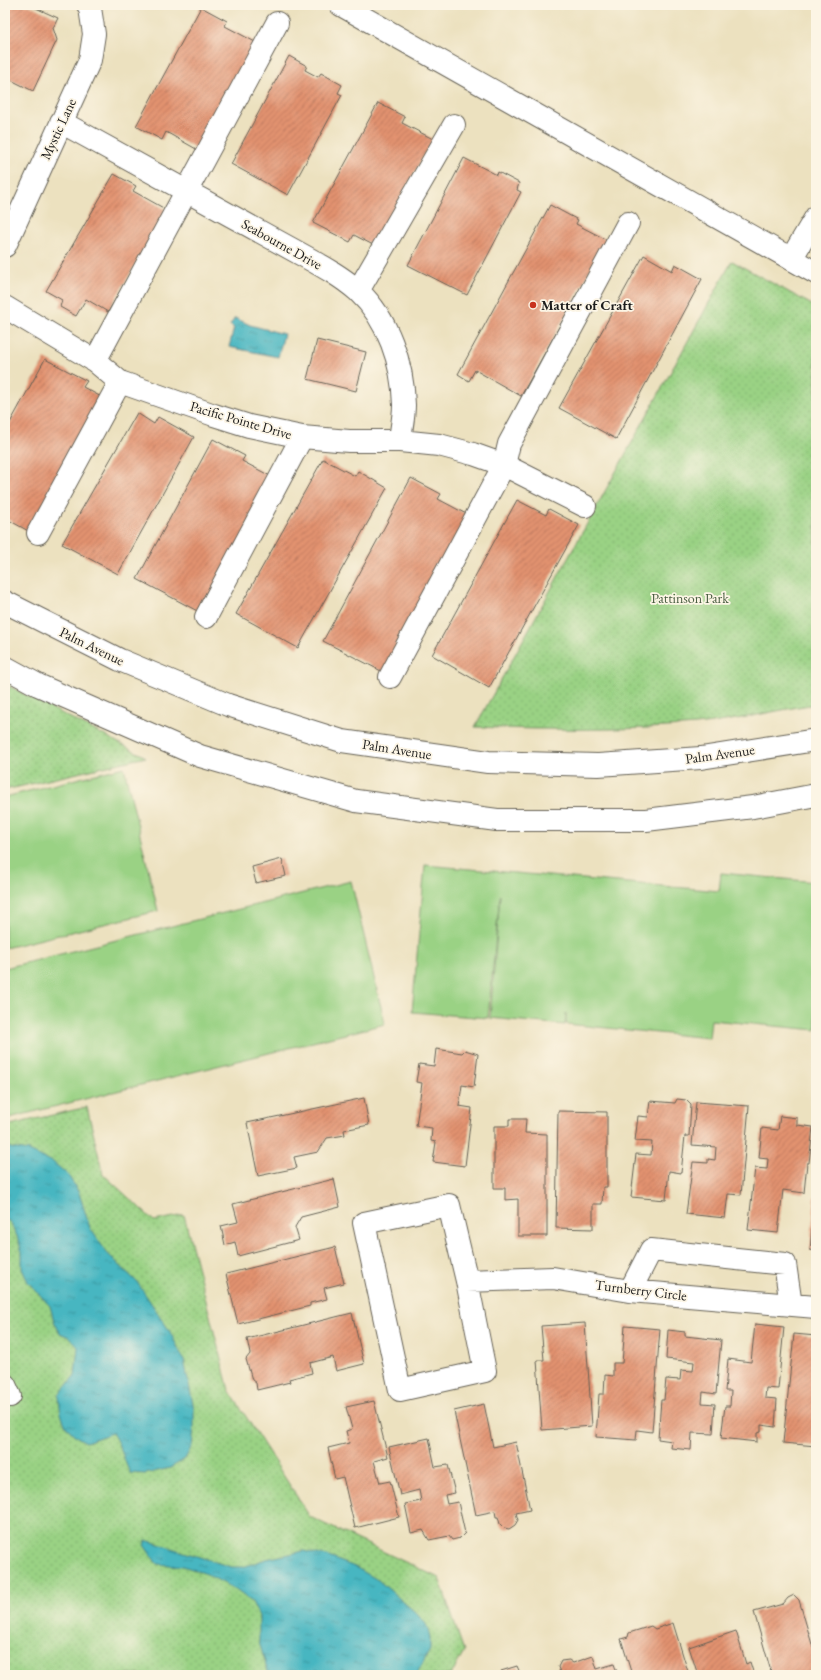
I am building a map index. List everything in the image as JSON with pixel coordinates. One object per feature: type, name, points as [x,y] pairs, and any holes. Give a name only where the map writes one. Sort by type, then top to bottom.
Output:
[{"type":"street","points":[[341,5],[816,273]]},
{"type":"street","name":"Mystic Lane","points":[[5,246],[90,60],[94,34],[89,6]]},
{"type":"street","points":[[95,361],[277,23]]},
{"type":"street","name":"Seabourne Drive","points":[[61,122],[306,257],[337,275],[358,291],[374,308],[386,327],[396,354],[404,405],[400,441]]},
{"type":"street","points":[[358,291],[454,125]]},
{"type":"street","points":[[792,259],[816,217]]},
{"type":"street","points":[[390,677],[504,465],[509,444],[628,222]]},
{"type":"street","name":"Pacific Pointe Drive","points":[[5,307],[95,361],[120,382],[214,415],[249,426],[302,438],[349,441],[400,441],[439,445],[473,454],[504,465],[585,506]]},
{"type":"street","points":[[38,533],[120,382]]},
{"type":"street","points":[[206,617],[302,438]]},
{"type":"street","name":"Palm Avenue","points":[[5,602],[120,660],[228,705],[342,740],[488,762],[598,765],[702,758],[816,740]]},
{"type":"street","points":[[5,667],[38,686],[200,756],[356,800],[497,820],[646,820],[753,807],[816,795]]},
{"type":"street","points":[[449,1205],[467,1281],[485,1371],[400,1390],[364,1223],[449,1205]]},
{"type":"street","points":[[630,1291],[651,1250],[785,1264],[792,1305]]},
{"type":"street","name":"Turnberry Circle","points":[[467,1281],[553,1278],[630,1291],[816,1307]]},
{"type":"green space","name":"Pattinson Park","points":[[732,261],[816,307],[816,704],[726,721],[668,727],[530,729],[475,727]]},
{"type":"green space","points":[[5,684],[146,757],[5,790]]},
{"type":"green space","points":[[124,767],[158,911],[5,948],[5,797]]},
{"type":"green space","points":[[425,865],[719,891],[721,873],[816,882],[816,1030],[711,1020],[709,1038],[566,1024],[566,1013],[565,1025],[490,1018],[500,895],[488,1018],[412,1012]]},
{"type":"green space","points":[[351,881],[385,1024],[5,1119],[5,968]]},
{"type":"green space","points":[[87,1107],[103,1174],[154,1221],[184,1215],[229,1390],[310,1517],[439,1578],[464,1651],[451,1675],[5,1675],[5,1126]]},
{"type":"water","points":[[235,318],[250,325],[284,334],[278,357],[229,347],[234,328],[230,325]]},
{"type":"water","points":[[5,1147],[29,1151],[53,1162],[68,1175],[79,1193],[90,1228],[107,1253],[137,1282],[169,1330],[184,1360],[194,1409],[192,1446],[185,1459],[170,1468],[145,1474],[130,1473],[120,1447],[112,1433],[86,1442],[73,1433],[65,1423],[62,1417],[59,1395],[75,1375],[78,1347],[69,1337],[60,1333],[54,1321],[50,1306],[28,1282],[22,1269],[22,1252],[17,1236],[10,1222],[5,1219]]},
{"type":"water","points":[[146,1540],[231,1567],[243,1567],[266,1559],[304,1551],[326,1556],[355,1567],[378,1580],[415,1612],[426,1624],[430,1637],[430,1650],[416,1675],[269,1675],[259,1642],[259,1616],[252,1602],[233,1588],[204,1573],[183,1566],[157,1564],[144,1545]]},
{"type":"building","points":[[8,5],[29,5],[58,18],[53,28],[57,40],[33,91],[5,77],[5,12]]},
{"type":"building","points":[[201,7],[227,21],[225,26],[257,43],[198,150],[166,132],[162,140],[136,126]]},
{"type":"building","points":[[289,56],[307,66],[305,70],[318,77],[321,73],[342,85],[338,93],[342,95],[288,195],[231,164]]},
{"type":"building","points":[[378,103],[405,117],[402,123],[433,139],[375,246],[354,235],[350,242],[313,223]]},
{"type":"building","points":[[464,158],[497,175],[498,172],[519,183],[517,190],[521,192],[467,295],[408,265]]},
{"type":"building","points":[[114,174],[136,186],[133,191],[167,210],[108,312],[86,299],[76,316],[60,307],[62,300],[46,291]]},
{"type":"building","name":"Matter of Craft","points":[[550,205],[578,220],[576,224],[607,240],[521,396],[475,370],[469,381],[458,374]]},
{"type":"building","points":[[644,255],[672,271],[675,264],[702,279],[616,439],[559,408]]},
{"type":"building","points":[[317,340],[366,352],[356,391],[307,379]]},
{"type":"building","points":[[45,359],[87,381],[83,387],[105,399],[32,533],[5,518],[5,432]]},
{"type":"building","points":[[137,413],[154,424],[158,417],[194,437],[118,574],[62,544]]},
{"type":"building","points":[[213,439],[245,456],[242,461],[276,479],[203,614],[137,579]]},
{"type":"building","points":[[323,459],[355,476],[358,471],[387,488],[298,648],[236,614]]},
{"type":"building","points":[[411,478],[441,494],[438,499],[470,516],[385,673],[323,641]]},
{"type":"building","points":[[517,500],[546,515],[549,509],[579,525],[489,688],[432,655]]},
{"type":"building","points":[[282,859],[286,876],[256,883],[252,867]]},
{"type":"building","points":[[436,1049],[462,1053],[465,1050],[478,1054],[474,1087],[462,1085],[459,1106],[472,1108],[465,1166],[433,1162],[436,1142],[431,1141],[432,1128],[416,1126],[422,1083],[416,1082],[419,1064],[434,1066]]},
{"type":"building","points":[[364,1098],[369,1125],[344,1130],[345,1135],[327,1138],[318,1152],[294,1157],[297,1168],[258,1176],[247,1123]]},
{"type":"building","points":[[677,1099],[686,1100],[691,1105],[689,1136],[685,1136],[681,1173],[669,1171],[666,1200],[631,1197],[636,1154],[651,1155],[652,1142],[635,1141],[638,1116],[648,1117],[650,1101],[675,1103]]},
{"type":"building","points":[[696,1102],[749,1106],[741,1195],[728,1194],[725,1218],[686,1214],[693,1162],[708,1163],[708,1159],[715,1160],[716,1147],[692,1145]]},
{"type":"building","points":[[558,1111],[607,1112],[607,1187],[603,1187],[602,1204],[593,1204],[593,1229],[556,1228]]},
{"type":"building","points":[[780,1116],[797,1118],[797,1125],[813,1127],[804,1193],[783,1190],[778,1233],[748,1230],[755,1168],[767,1169],[768,1159],[759,1158],[762,1128],[778,1130]]},
{"type":"building","points":[[509,1119],[526,1119],[525,1133],[547,1134],[547,1236],[518,1236],[518,1199],[505,1200],[505,1188],[494,1188],[494,1126],[509,1126]]},
{"type":"building","points":[[334,1179],[340,1207],[301,1217],[295,1227],[299,1240],[238,1256],[235,1242],[225,1245],[221,1226],[238,1222],[233,1204]]},
{"type":"building","points":[[816,1196],[816,1251],[810,1250]]},
{"type":"building","points":[[335,1247],[344,1283],[324,1288],[327,1299],[310,1303],[310,1306],[238,1324],[226,1274]]},
{"type":"building","points":[[352,1313],[364,1364],[336,1371],[333,1357],[310,1363],[312,1373],[289,1379],[290,1382],[257,1390],[256,1383],[252,1380],[246,1359],[250,1354],[247,1339]]},
{"type":"building","points":[[585,1323],[592,1426],[542,1430],[537,1360],[544,1360],[541,1326]]},
{"type":"building","points":[[755,1324],[784,1327],[778,1389],[766,1388],[765,1398],[777,1399],[775,1427],[761,1425],[761,1432],[757,1433],[757,1442],[721,1438],[725,1406],[730,1406],[731,1391],[725,1391],[728,1359],[751,1362]]},
{"type":"building","points":[[625,1326],[660,1329],[652,1432],[637,1430],[636,1440],[596,1437],[599,1394],[604,1394],[605,1375],[613,1376],[613,1363],[622,1363]]},
{"type":"building","points":[[668,1330],[685,1332],[685,1336],[721,1340],[716,1394],[703,1392],[702,1403],[715,1404],[713,1434],[692,1433],[691,1450],[671,1448],[672,1441],[658,1439],[661,1400],[664,1400],[666,1379],[680,1380],[681,1370],[693,1371],[694,1362],[666,1359]]},
{"type":"building","points":[[794,1334],[816,1336],[816,1446],[783,1443]]},
{"type":"building","points":[[374,1401],[388,1457],[374,1461],[380,1483],[390,1481],[399,1517],[355,1528],[343,1477],[335,1479],[328,1448],[349,1443],[346,1431],[352,1429],[346,1407]]},
{"type":"building","points":[[484,1404],[493,1447],[516,1442],[530,1510],[516,1513],[518,1520],[515,1525],[509,1529],[504,1528],[500,1524],[498,1517],[496,1517],[495,1511],[476,1515],[454,1411]]},
{"type":"building","points":[[429,1438],[435,1467],[448,1465],[455,1493],[445,1495],[447,1504],[458,1502],[465,1533],[460,1538],[452,1540],[449,1536],[429,1540],[423,1530],[411,1533],[405,1504],[421,1501],[419,1490],[400,1495],[389,1447]]},
{"type":"building","points":[[794,1595],[799,1600],[816,1658],[816,1675],[772,1675],[754,1612],[783,1604],[788,1598]]},
{"type":"building","points":[[673,1623],[689,1675],[632,1675],[621,1639],[628,1637],[629,1633],[651,1626],[655,1629]]},
{"type":"building","points":[[736,1631],[746,1664],[750,1662],[754,1675],[698,1675],[689,1647]]},
{"type":"building","points":[[593,1656],[597,1669],[614,1664],[618,1675],[561,1675],[558,1667],[561,1661],[569,1660],[573,1663]]},
{"type":"building","points":[[517,1666],[521,1675],[503,1675],[501,1671]]},
{"type":"place","name":"Matter of Craft","points":[[533,305]]}]
